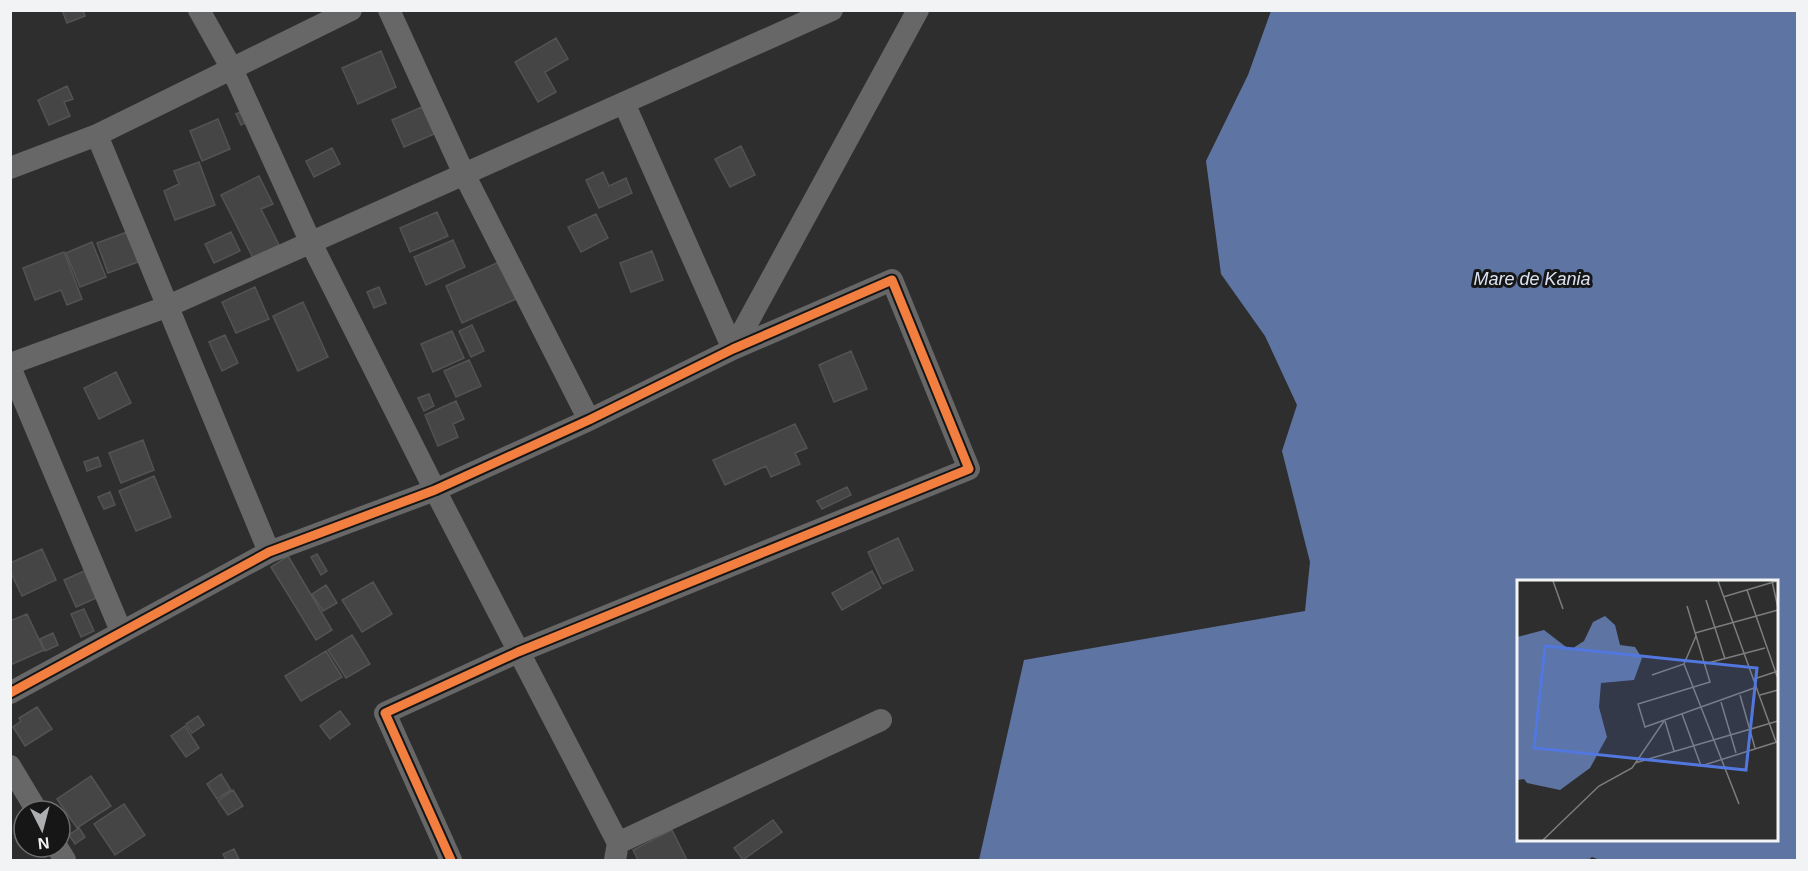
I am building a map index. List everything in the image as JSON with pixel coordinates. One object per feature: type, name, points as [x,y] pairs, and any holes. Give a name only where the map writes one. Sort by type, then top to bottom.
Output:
[{"type":"street","points":[[200,10],[232,69],[311,243],[617,852],[881,720]]},
{"type":"street","points":[[10,168],[97,135],[351,10]]},
{"type":"street","points":[[389,10],[464,174],[589,420]]},
{"type":"street","points":[[121,631],[10,365],[166,307],[832,10]]},
{"type":"street","points":[[733,349],[918,10]]},
{"type":"street","points":[[624,103],[733,349]]},
{"type":"street","points":[[97,135],[269,552]]},
{"type":"street","points":[[10,693],[269,552],[435,490],[589,420],[733,349],[892,280],[969,469],[518,651],[385,713],[447,859]]},
{"type":"street","points":[[13,775],[29,799]]},
{"type":"water","name":"Mare de Kania","points":[[1271,11],[1797,11],[1797,860],[1600,860],[1592,857],[1588,860],[979,860],[1024,660],[1305,611],[1310,562],[1282,451],[1297,405],[1265,336],[1221,274],[1206,161],[1248,75]]},
{"type":"building","points":[[62,10],[83,10],[85,16],[67,23]]},
{"type":"building","points":[[556,38],[568,59],[545,72],[556,92],[538,102],[515,62]]},
{"type":"building","points":[[381,51],[396,87],[358,104],[342,68]]},
{"type":"building","points":[[67,86],[73,99],[64,102],[70,116],[49,125],[38,100]]},
{"type":"building","points":[[422,107],[434,134],[404,147],[392,120]]},
{"type":"building","points":[[246,110],[251,120],[241,125],[236,114]]},
{"type":"building","points":[[218,119],[230,149],[202,161],[190,131]]},
{"type":"building","points":[[741,146],[755,175],[730,187],[715,159]]},
{"type":"building","points":[[332,148],[340,164],[314,177],[306,161]]},
{"type":"building","points":[[199,162],[215,205],[175,220],[164,191],[179,184],[174,171]]},
{"type":"building","points":[[603,172],[609,186],[626,178],[632,193],[599,208],[586,180]]},
{"type":"building","points":[[259,176],[273,204],[261,209],[279,245],[253,258],[221,195]]},
{"type":"building","points":[[437,212],[448,236],[410,252],[400,228]]},
{"type":"building","points":[[596,214],[608,238],[581,252],[568,227]]},
{"type":"building","points":[[127,232],[138,262],[108,273],[97,243]]},
{"type":"building","points":[[231,232],[240,251],[214,263],[205,244]]},
{"type":"building","points":[[453,240],[465,267],[426,285],[414,257]]},
{"type":"building","points":[[92,242],[106,277],[80,287],[66,253]]},
{"type":"building","points":[[652,251],[663,280],[631,292],[620,263]]},
{"type":"building","points":[[64,252],[82,299],[67,305],[61,290],[35,300],[23,268]]},
{"type":"building","points":[[499,262],[516,299],[462,323],[446,286]]},
{"type":"building","points":[[255,287],[269,319],[236,333],[222,302]]},
{"type":"building","points":[[379,287],[386,303],[374,308],[367,292]]},
{"type":"building","points":[[303,302],[328,357],[298,371],[273,316]]},
{"type":"building","points":[[472,325],[484,351],[471,357],[459,331]]},
{"type":"building","points":[[452,331],[464,358],[433,372],[421,344]]},
{"type":"building","points":[[225,335],[238,363],[222,371],[209,342]]},
{"type":"building","points":[[851,351],[867,389],[834,402],[819,365]]},
{"type":"building","points":[[469,360],[481,386],[456,397],[444,371]]},
{"type":"building","points":[[116,372],[131,403],[99,419],[84,388]]},
{"type":"building","points":[[429,394],[434,406],[424,411],[418,398]]},
{"type":"building","points":[[456,401],[464,419],[453,424],[458,437],[438,446],[425,415]]},
{"type":"building","points":[[795,424],[807,448],[795,453],[800,464],[771,477],[766,466],[725,485],[713,460]]},
{"type":"building","points":[[143,440],[154,470],[121,483],[109,453]]},
{"type":"building","points":[[98,457],[101,466],[87,471],[84,462]]},
{"type":"building","points":[[154,476],[171,517],[136,531],[119,491]]},
{"type":"building","points":[[847,487],[851,495],[822,509],[817,501]]},
{"type":"building","points":[[110,492],[115,505],[104,509],[98,497]]},
{"type":"building","points":[[898,538],[913,570],[883,584],[868,552]]},
{"type":"building","points":[[42,549],[56,580],[22,596],[10,571],[10,563]]},
{"type":"building","points":[[317,554],[327,571],[321,575],[311,557]]},
{"type":"building","points":[[288,556],[332,630],[316,640],[271,567]]},
{"type":"building","points":[[91,568],[103,595],[76,607],[64,580]]},
{"type":"building","points":[[872,571],[881,588],[842,610],[832,593]]},
{"type":"building","points":[[373,582],[392,614],[362,632],[342,600]]},
{"type":"building","points":[[326,585],[337,603],[323,611],[312,594]]},
{"type":"building","points":[[84,609],[94,631],[81,637],[71,614]]},
{"type":"building","points":[[27,614],[44,650],[10,665],[10,621]]},
{"type":"building","points":[[53,633],[58,645],[45,651],[40,639]]},
{"type":"building","points":[[352,635],[370,664],[346,678],[328,650]]},
{"type":"building","points":[[326,651],[342,677],[301,701],[285,676]]},
{"type":"building","points":[[37,707],[52,729],[25,746],[13,727],[21,721],[19,718]]},
{"type":"building","points":[[340,711],[350,724],[330,739],[320,726]]},
{"type":"building","points":[[198,716],[204,725],[192,733],[186,724]]},
{"type":"building","points":[[185,726],[199,748],[186,757],[171,736]]},
{"type":"building","points":[[221,774],[231,790],[217,799],[207,784]]},
{"type":"building","points":[[91,776],[111,806],[77,828],[72,821],[72,799],[57,799]]},
{"type":"building","points":[[233,790],[243,806],[228,815],[218,801]]},
{"type":"building","points":[[124,804],[145,835],[115,855],[94,824]]},
{"type":"building","points":[[773,820],[782,832],[743,860],[734,848]]},
{"type":"building","points":[[79,828],[85,837],[75,844],[72,833]]},
{"type":"building","points":[[672,830],[687,860],[638,860],[633,850]]},
{"type":"building","points":[[234,849],[239,859],[226,860],[223,854]]},
{"type":"cycle path","points":[[10,693],[269,552],[435,490],[589,420],[733,349],[892,280],[969,469],[518,652],[385,713],[451,860]]}]
